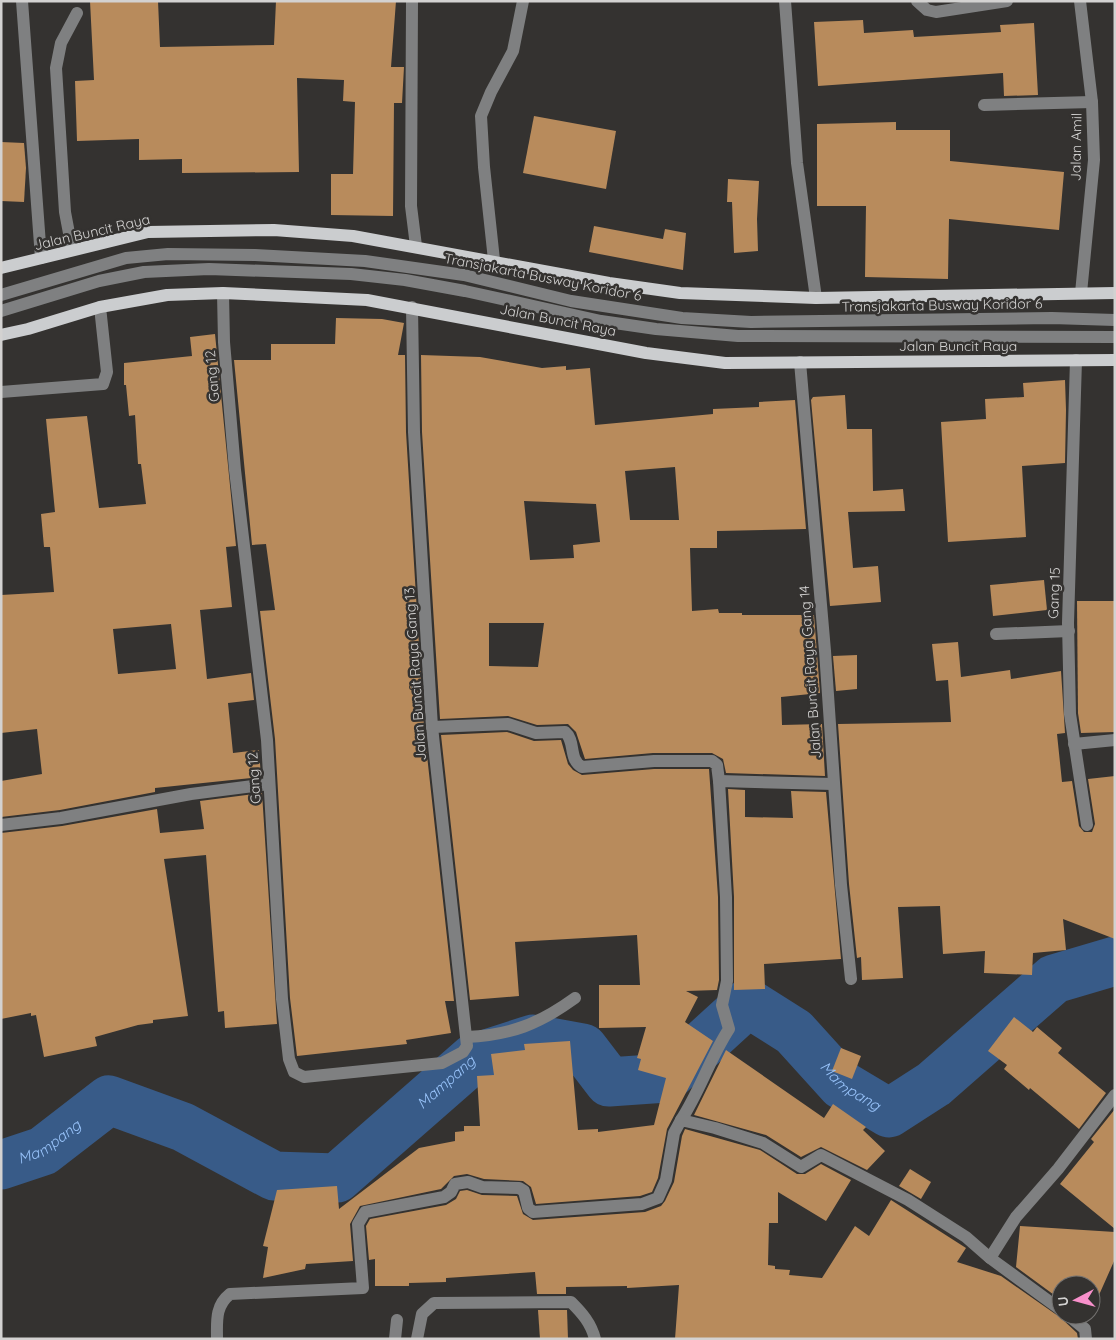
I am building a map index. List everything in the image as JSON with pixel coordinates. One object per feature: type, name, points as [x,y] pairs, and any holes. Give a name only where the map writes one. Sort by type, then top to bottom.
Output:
[{"type":"main road","name":"Jalan Buncit Raya","points":[[1,268],[72,249],[148,232],[274,230],[353,236],[494,260],[609,283],[680,293],[816,298],[1115,293]]},
{"type":"main road","name":"Jalan Buncit Raya","points":[[1,335],[28,330],[100,308],[167,295],[223,293],[367,300],[412,307],[646,353],[725,363],[1115,360]]},
{"type":"street","points":[[22,1],[41,258]]},
{"type":"street","points":[[412,1],[411,206],[416,246]]},
{"type":"street","points":[[494,260],[484,167],[481,116],[491,92],[513,51],[523,1]]},
{"type":"street","points":[[785,1],[797,163],[816,298]]},
{"type":"street","points":[[918,1],[927,10],[936,12],[1007,1]]},
{"type":"street","name":"Jalan Amil","points":[[1080,1],[1092,102],[1094,160],[1080,293]]},
{"type":"street","points":[[72,249],[65,212],[56,68],[61,43],[77,13]]},
{"type":"street","points":[[984,105],[1092,102]]},
{"type":"street","name":"Transjakarta Busway Koridor 6","points":[[1,295],[126,258],[168,254],[255,255],[365,261],[464,275],[571,301],[682,318],[751,322],[1052,318],[1115,320]]},
{"type":"street","name":"Transjakarta Busway Koridor 6","points":[[1,310],[99,282],[144,272],[209,269],[351,274],[405,280],[465,291],[601,321],[656,330],[738,336],[1115,337]]},
{"type":"street","name":"Gang 12","points":[[223,293],[224,342],[235,470],[266,730],[282,999],[289,1059],[294,1072],[304,1077],[318,1078],[442,1063],[463,1052],[467,1046],[467,1037]]},
{"type":"street","name":"Jalan Buncit Raya Gang 13","points":[[412,307],[414,440],[432,727],[467,1037]]},
{"type":"street","points":[[1,392],[103,384],[107,372],[100,308]]},
{"type":"street","name":"Gang 15","points":[[1076,360],[1069,631],[1070,714],[1087,826]]},
{"type":"street","name":"Jalan Buncit Raya Gang 14","points":[[800,362],[825,651],[833,784],[851,979]]},
{"type":"street","points":[[996,634],[1069,631]]},
{"type":"street","points":[[217,1339],[218,1312],[222,1300],[230,1294],[363,1288],[358,1224],[365,1212],[417,1204],[444,1197],[451,1192],[455,1184],[468,1182],[482,1187],[519,1188],[524,1191],[528,1208],[533,1212],[642,1204],[658,1198],[662,1194],[666,1180],[674,1133],[694,1100],[703,1074],[730,1027],[722,1008],[727,981],[726,897],[717,766],[712,761],[654,761],[582,768],[574,760],[569,737],[565,732],[536,733],[508,724],[432,727]]},
{"type":"street","points":[[1074,744],[1115,740]]},
{"type":"street","points":[[719,781],[833,784]]},
{"type":"street","points":[[1,825],[61,818],[191,794],[270,784]]},
{"type":"street","points":[[467,1037],[506,1034],[536,1022],[575,998]]},
{"type":"street","points":[[990,1258],[1016,1217],[1058,1169],[1115,1095]]},
{"type":"street","points":[[681,1120],[763,1143],[801,1167],[821,1155],[908,1200],[966,1236],[990,1258],[1051,1303]]},
{"type":"street","points":[[417,1339],[422,1314],[434,1303],[489,1302],[571,1302],[584,1315],[592,1328],[595,1339]]},
{"type":"street","points":[[395,1339],[397,1320]]},
{"type":"street","points":[[1080,1325],[1085,1329],[1086,1339]]},
{"type":"building","points":[[90,1],[158,1],[160,47],[274,45],[276,1],[396,1],[391,67],[404,67],[402,103],[394,103],[393,216],[331,215],[331,174],[353,174],[355,102],[343,101],[344,80],[297,78],[299,172],[182,173],[182,159],[139,160],[139,139],[77,141],[75,81],[94,80]]},
{"type":"building","points":[[863,20],[864,33],[913,30],[914,37],[1001,32],[1000,25],[1034,23],[1038,95],[1004,96],[1003,73],[818,86],[814,22]]},
{"type":"building","points":[[534,116],[616,131],[606,189],[523,173]]},
{"type":"building","points":[[896,122],[896,130],[950,130],[950,161],[1064,172],[1059,230],[949,219],[948,279],[865,277],[866,206],[817,206],[817,124]]},
{"type":"building","points":[[1,142],[24,143],[26,168],[24,202],[1,201]]},
{"type":"building","points":[[728,179],[759,181],[758,251],[734,253],[732,202],[727,202]]},
{"type":"building","points":[[594,226],[663,239],[665,229],[686,233],[683,270],[589,252]]},
{"type":"building","points":[[336,318],[382,319],[404,323],[398,355],[405,355],[406,432],[424,728],[454,1001],[445,1001],[451,1033],[406,1040],[407,1044],[297,1056],[290,998],[275,739],[260,611],[275,610],[266,544],[252,545],[234,360],[271,360],[271,344],[335,344]]},
{"type":"building","points":[[215,334],[236,546],[226,547],[232,607],[200,610],[207,679],[251,673],[254,700],[228,703],[233,753],[259,750],[261,777],[155,788],[155,792],[60,810],[1,817],[1,781],[42,774],[37,729],[1,733],[1,595],[54,592],[50,547],[44,547],[41,514],[55,512],[46,419],[87,416],[99,508],[146,504],[141,464],[138,464],[135,415],[129,416],[126,385],[124,385],[124,363],[192,356],[190,337]],"holes":[[[171,624],[176,669],[118,674],[113,629]]]},
{"type":"building","points":[[421,355],[480,357],[542,368],[566,366],[566,370],[590,368],[595,425],[713,414],[713,409],[759,407],[759,402],[795,400],[806,529],[717,531],[717,548],[690,548],[692,611],[718,609],[719,613],[742,613],[742,615],[814,615],[820,693],[781,697],[782,725],[822,724],[825,776],[726,773],[723,759],[712,753],[653,753],[585,759],[576,732],[568,724],[537,725],[508,716],[440,719],[422,432]],"holes":[[[675,467],[679,520],[630,520],[625,471]],[[524,501],[596,504],[600,542],[573,545],[574,558],[530,560]],[[489,623],[544,623],[538,667],[489,666]]]},
{"type":"building","points":[[1065,380],[1065,463],[1022,466],[1026,537],[948,542],[941,422],[986,419],[985,399],[1024,397],[1023,383]]},
{"type":"building","points":[[845,395],[847,429],[872,429],[873,491],[903,489],[905,511],[848,512],[853,568],[878,566],[881,602],[830,606],[811,400],[813,397]]},
{"type":"building","points":[[1044,580],[1047,610],[993,616],[990,585]]},
{"type":"building","points":[[1077,601],[1115,601],[1115,732],[1081,733],[1078,713]]},
{"type":"building","points":[[958,642],[961,677],[1010,670],[1011,679],[1061,671],[1065,733],[1057,734],[1062,782],[1072,781],[1079,826],[1084,832],[1092,832],[1095,824],[1088,779],[1115,776],[1115,939],[1063,919],[1066,950],[1033,953],[1032,975],[984,973],[985,951],[943,954],[940,906],[898,907],[903,978],[862,980],[861,957],[857,958],[849,884],[838,724],[951,722],[948,680],[936,681],[932,644]]},
{"type":"building","points":[[857,655],[857,689],[836,691],[833,656]]},
{"type":"building","points":[[507,732],[534,741],[561,740],[568,764],[573,770],[582,775],[654,769],[709,769],[718,897],[719,980],[717,990],[686,991],[698,997],[685,1022],[713,1041],[667,1129],[658,1178],[652,1192],[640,1196],[536,1204],[531,1187],[523,1181],[484,1179],[467,1174],[454,1176],[441,1189],[360,1206],[350,1224],[353,1261],[306,1264],[305,1269],[263,1278],[268,1247],[263,1246],[277,1190],[337,1186],[339,1209],[419,1148],[455,1141],[455,1132],[464,1131],[464,1126],[480,1126],[477,1076],[494,1075],[491,1054],[525,1050],[524,1044],[570,1041],[578,1130],[598,1129],[598,1132],[654,1125],[666,1078],[638,1070],[641,1059],[637,1058],[646,1027],[599,1028],[599,985],[640,985],[637,935],[515,942],[519,996],[470,1000],[441,735]]},
{"type":"building","points":[[728,789],[745,790],[745,817],[793,818],[791,791],[826,792],[841,959],[764,964],[765,989],[734,990],[734,897]]},
{"type":"building","points":[[262,793],[277,1024],[225,1028],[224,1011],[218,1012],[206,855],[164,859],[188,1016],[153,1020],[153,1023],[138,1025],[95,1037],[97,1046],[44,1057],[36,1015],[31,1016],[31,1013],[1,1019],[1,833],[62,826],[157,809],[160,833],[204,829],[200,801]]},
{"type":"building","points":[[1014,1017],[1033,1032],[1037,1027],[1062,1048],[1058,1053],[1106,1093],[1079,1129],[1004,1069],[1007,1065],[988,1051]]},
{"type":"building","points":[[841,1048],[861,1056],[852,1079],[832,1071]]},
{"type":"building","points":[[726,1050],[824,1118],[833,1104],[866,1127],[863,1130],[885,1151],[867,1170],[821,1147],[801,1157],[766,1135],[694,1115]]},
{"type":"building","points":[[1115,1109],[1115,1229],[1060,1184],[1094,1142],[1091,1139]]},
{"type":"building","points":[[685,1129],[760,1150],[797,1174],[805,1174],[821,1164],[851,1180],[826,1221],[778,1192],[778,1223],[769,1223],[768,1265],[775,1266],[775,1269],[790,1270],[789,1275],[822,1278],[855,1226],[869,1236],[891,1200],[966,1248],[957,1262],[1001,1276],[1051,1311],[1051,1325],[1068,1325],[1077,1333],[1078,1339],[675,1339],[679,1285],[627,1288],[627,1286],[566,1287],[566,1294],[537,1294],[535,1272],[446,1278],[446,1282],[409,1283],[409,1286],[375,1286],[375,1259],[369,1260],[366,1226],[370,1219],[446,1205],[456,1199],[460,1191],[467,1190],[482,1195],[517,1196],[523,1214],[533,1220],[645,1212],[661,1206],[665,1201],[674,1182],[682,1136]]},
{"type":"building","points":[[910,1169],[931,1182],[921,1199],[899,1186]]},
{"type":"building","points":[[1020,1226],[1115,1232],[1115,1259],[1101,1290],[1101,1275],[1051,1275],[1051,1293],[1016,1267]]},
{"type":"building","points":[[538,1310],[567,1310],[568,1339],[540,1339]]},
{"type":"waterway","name":"Mampang","points":[[1,1165],[43,1151],[109,1100],[183,1127],[274,1176],[337,1178],[474,1058],[533,1039],[583,1048],[609,1082],[666,1078],[748,1003],[794,1032],[842,1085],[889,1113],[934,1084],[1054,979],[1115,961]]}]
